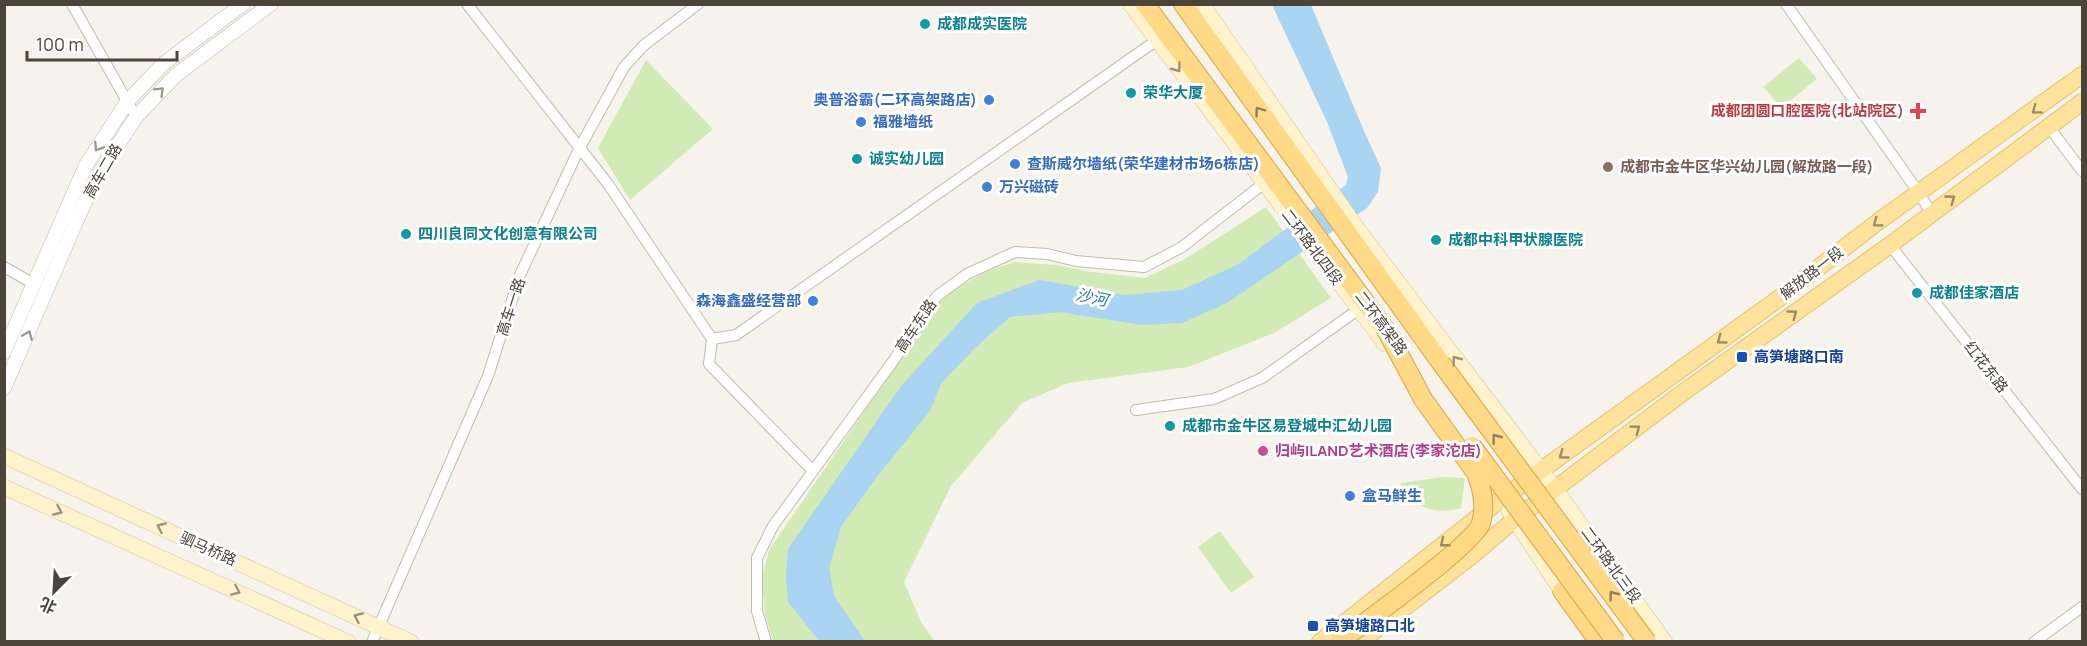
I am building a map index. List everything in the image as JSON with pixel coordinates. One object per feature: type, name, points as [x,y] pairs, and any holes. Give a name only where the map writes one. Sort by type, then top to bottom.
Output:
[{"type":"highway","name":"二环高架路","points":[[1145,4],[1617,642]]},
{"type":"highway","name":"二环高架路","points":[[1183,4],[1441,363],[1647,642]]},
{"type":"highway","points":[[1339,642],[1464,546],[1481,524],[1483,503],[1481,486],[1476,473],[1423,399],[1385,328]]},
{"type":"highway","points":[[1562,591],[1599,642]]},
{"type":"main road","name":"二环路北四段","points":[[1130,4],[1515,519]]},
{"type":"main road","points":[[1202,4],[1359,231],[1556,490]]},
{"type":"main road","name":"解放路一段","points":[[1320,642],[1500,500],[1778,299],[1879,221],[2082,75]]},
{"type":"main road","name":"解放路一段","points":[[1360,642],[1474,554],[1515,519],[1681,394],[1890,245],[2082,102]]},
{"type":"main road","name":"驷马桥路","points":[[4,456],[411,642]]},
{"type":"main road","name":"驷马桥路","points":[[4,487],[348,642]]},
{"type":"main road","name":"二环路北三段","points":[[1556,490],[1665,642]]},
{"type":"main road","points":[[1515,519],[1594,642]]},
{"type":"street","points":[[72,4],[136,117]]},
{"type":"street","name":"高车二路","points":[[4,351],[86,165],[127,102],[163,64],[243,4]]},
{"type":"street","name":"高车二路","points":[[4,388],[83,206],[101,171],[136,117],[176,75],[271,4]]},
{"type":"street","points":[[467,4],[608,184],[712,339],[710,364],[813,471]]},
{"type":"street","name":"高车一路","points":[[372,642],[488,376],[520,275],[579,149],[624,67],[643,46],[698,4]]},
{"type":"street","points":[[1786,4],[1931,213]]},
{"type":"street","points":[[712,339],[736,335],[1157,40]]},
{"type":"street","points":[[2049,127],[2082,171]]},
{"type":"street","name":"高车东路","points":[[766,642],[757,611],[756,558],[773,526],[891,364],[937,296],[967,274],[1015,252],[1047,254],[1076,261],[1144,267],[1182,248],[1263,184]]},
{"type":"street","name":"红花东路","points":[[1890,245],[2082,489]]},
{"type":"street","points":[[4,267],[34,284]]},
{"type":"street","points":[[1136,411],[1215,399],[1262,378],[1359,309]]},
{"type":"street","points":[[2034,642],[2082,607]]},
{"type":"green space","points":[[1799,58],[1817,79],[1781,108],[1763,87]]},
{"type":"green space","points":[[646,60],[713,129],[630,200],[598,148]]},
{"type":"green space","points":[[1266,207],[1331,298],[1274,333],[1188,367],[1068,383],[1022,403],[951,486],[904,582],[922,624],[935,641],[773,641],[765,615],[762,578],[769,550],[938,304],[956,288],[988,271],[1014,262],[1056,265],[1145,278],[1185,259]]},
{"type":"green space","points":[[1443,477],[1465,478],[1461,508],[1444,511],[1427,508],[1412,501],[1398,489],[1401,483]]},
{"type":"green space","points":[[1220,531],[1254,577],[1231,593],[1198,547]]},
{"type":"water","name":"沙河","points":[[1272,5],[1311,5],[1381,168],[1378,192],[1367,208],[1227,303],[1182,323],[1141,325],[1060,312],[1010,317],[974,349],[941,384],[930,411],[876,478],[841,527],[829,568],[834,596],[865,641],[819,641],[788,602],[786,576],[788,549],[901,386],[977,303],[1039,280],[1125,295],[1182,290],[1237,265],[1346,185],[1348,177],[1327,122]]},
{"type":"place","name":"成都成实医院","points":[[925,24]]},
{"type":"place","name":"荣华大厦","points":[[1131,93]]},
{"type":"place","name":"奥普浴霸(二环高架路店)","points":[[989,100]]},
{"type":"place","name":"成都团圆口腔医院(北站院区)","points":[[1918,111]]},
{"type":"place","name":"福雅墙纸","points":[[861,122]]},
{"type":"place","name":"诚实幼儿园","points":[[857,159]]},
{"type":"place","name":"查斯威尔墙纸(荣华建材市场6栋店)","points":[[1015,164]]},
{"type":"place","name":"成都市金牛区华兴幼儿园(解放路一段)","points":[[1608,167]]},
{"type":"place","name":"万兴磁砖","points":[[987,187]]},
{"type":"place","name":"四川良同文化创意有限公司","points":[[406,234]]},
{"type":"place","name":"成都中科甲状腺医院","points":[[1436,240]]},
{"type":"place","name":"成都佳家酒店","points":[[1917,293]]},
{"type":"place","name":"森海鑫盛经营部","points":[[813,301]]},
{"type":"place","name":"高笋塘路口南","points":[[1742,357]]},
{"type":"place","name":"成都市金牛区易登城中汇幼儿园","points":[[1170,426]]},
{"type":"place","name":"归屿ILAND艺术酒店(李家沱店)","points":[[1263,451]]},
{"type":"place","name":"盒马鲜生","points":[[1350,496]]},
{"type":"place","name":"高笋塘路口北","points":[[1313,626]]}]
